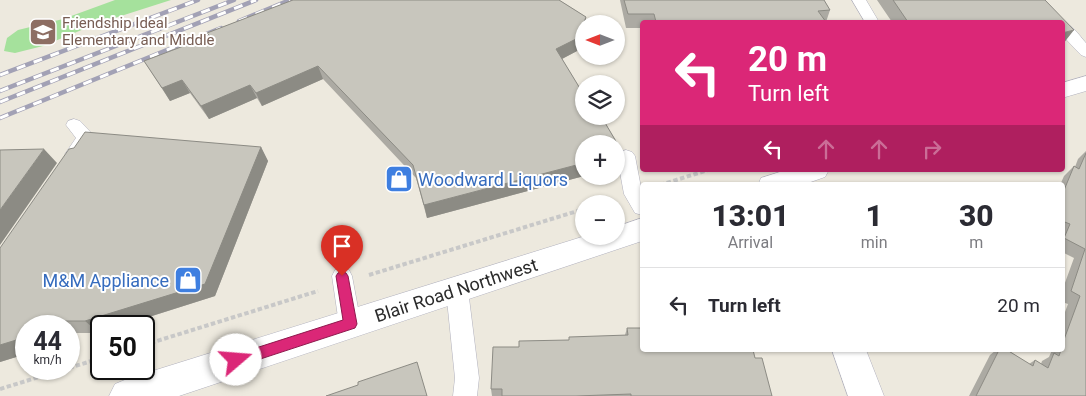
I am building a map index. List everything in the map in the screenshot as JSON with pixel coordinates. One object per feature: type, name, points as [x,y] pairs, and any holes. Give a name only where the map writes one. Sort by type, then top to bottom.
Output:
[{"type":"main road","points":[[1065,91],[1086,83]]},
{"type":"main road","points":[[786,182],[811,172]]},
{"type":"main road","name":"Blair Road Northwest","points":[[127,396],[640,231]]},
{"type":"main road","points":[[851,352],[866,396]]},
{"type":"lane","points":[[859,0],[871,20]]},
{"type":"lane","points":[[1065,29],[1086,52]]},
{"type":"lane","points":[[64,170],[86,137],[74,124]]},
{"type":"lane","points":[[626,156],[633,194],[640,205]]},
{"type":"lane","points":[[342,276],[350,324]]},
{"type":"lane","points":[[457,290],[467,378],[465,396]]},
{"type":"path","points":[[670,182],[702,172]]},
{"type":"path","points":[[0,389],[29,380]]},
{"type":"green space","points":[[115,0],[171,0],[96,24],[43,46],[15,53],[4,51],[7,38],[18,30],[63,19]]},
{"type":"building","points":[[293,0],[559,0],[583,15],[575,15],[575,40],[556,49],[575,80],[575,125],[606,125],[612,135],[575,135],[575,165],[424,205],[413,165],[318,66],[256,93],[250,85],[201,106],[182,80],[162,88],[144,61],[210,36],[207,33]]},
{"type":"building","points":[[624,0],[824,0],[830,10],[818,11],[825,20],[656,20],[654,14],[628,14]]},
{"type":"building","points":[[893,0],[1045,0],[1064,20],[907,20]]},
{"type":"building","points":[[1065,21],[1074,30],[1065,32]]},
{"type":"building","points":[[85,132],[261,147],[205,284],[104,315],[90,315],[90,319],[85,321],[80,321],[80,315],[15,315],[15,340],[0,345],[0,248],[69,149],[74,148]]},
{"type":"building","points":[[44,149],[0,210],[0,150]]},
{"type":"building","points":[[1086,153],[1086,396],[976,396],[998,352],[1010,352],[1033,366],[1035,360],[1048,368],[1054,353],[1059,356],[1060,352],[1065,352],[1065,337],[1080,296],[1071,291],[1085,249],[1065,239],[1070,224],[1065,222],[1065,188],[1074,166],[1079,169]]},
{"type":"building","points":[[627,328],[640,328],[640,352],[754,352],[755,358],[762,358],[772,396],[631,396],[631,394],[502,396],[502,389],[491,389],[493,347],[519,347],[519,341],[569,340],[569,337],[628,335]]},
{"type":"building","points":[[417,362],[427,396],[326,396],[358,385],[358,382]]},
{"type":"railway","points":[[0,75],[198,0]]},
{"type":"railway","points":[[0,91],[234,0]]},
{"type":"railway","points":[[0,102],[256,0]]},
{"type":"railway","points":[[239,21],[290,0]]},
{"type":"railway","points":[[0,118],[221,28]]},
{"type":"place","name":"Friendship Ideal Elementary and Middle","points":[[43,32]]},
{"type":"place","name":"Woodward Liquors","points":[[399,179]]},
{"type":"place","name":"M&M Appliance","points":[[188,280]]},
{"type":"route","points":[[236,360],[350,324],[342,276]]}]
